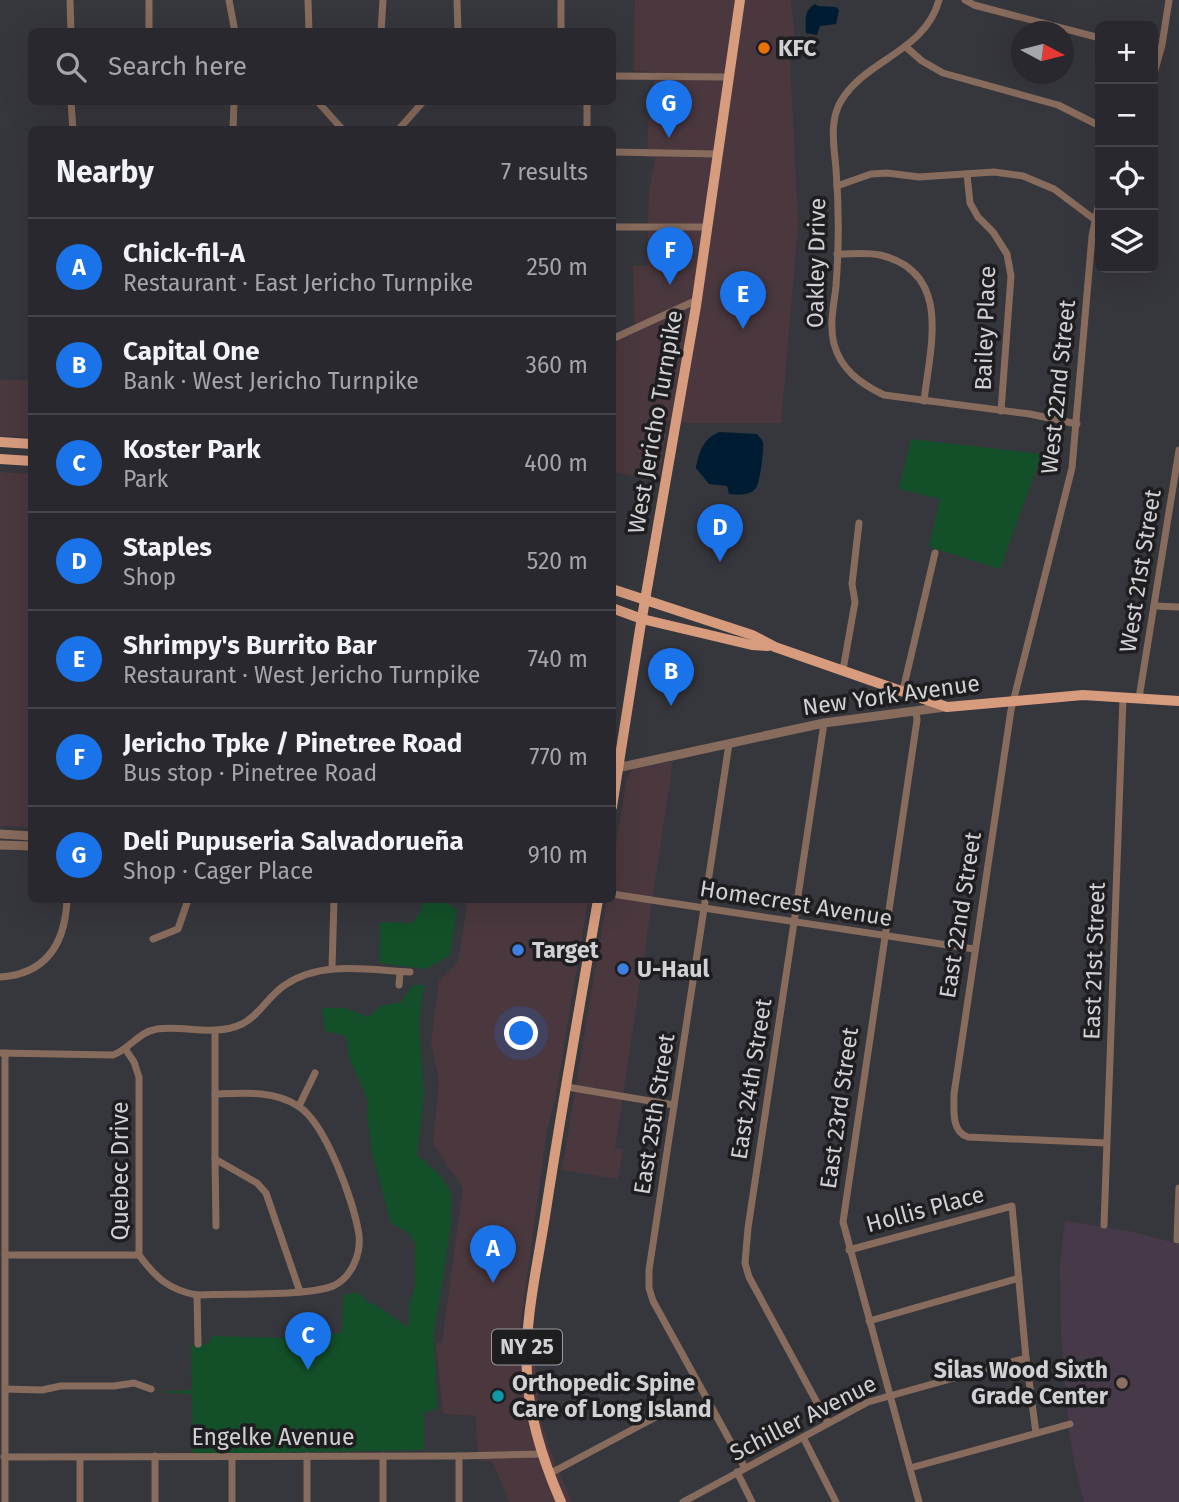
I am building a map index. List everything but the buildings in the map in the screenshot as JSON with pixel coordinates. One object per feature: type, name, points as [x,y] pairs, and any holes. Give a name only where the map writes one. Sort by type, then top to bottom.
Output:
[{"type":"main road","name":"West Jericho Turnpike","points":[[616,768],[697,300],[740,0]]},
{"type":"main road","points":[[0,442],[28,444]]},
{"type":"main road","points":[[0,459],[28,461]]},
{"type":"main road","points":[[616,590],[752,635],[775,647],[947,707]]},
{"type":"main road","points":[[616,609],[642,619],[752,645],[775,647]]},
{"type":"main road","points":[[903,690],[962,701],[996,702]]},
{"type":"main road","name":"New York Avenue","points":[[947,707],[1083,695],[1179,701]]},
{"type":"main road","name":"NY 25","points":[[561,1502],[541,1454],[527,1377],[527,1341],[598,903]]},
{"type":"street","points":[[70,0],[71,28]]},
{"type":"street","points":[[149,0],[149,28]]},
{"type":"street","points":[[229,0],[234,28]]},
{"type":"street","points":[[308,0],[309,28]]},
{"type":"street","points":[[382,28],[383,0]]},
{"type":"street","points":[[457,0],[458,28]]},
{"type":"street","points":[[561,0],[561,28]]},
{"type":"street","name":"Oakley Drive","points":[[939,0],[930,22],[906,47],[849,90],[840,102],[834,118],[837,254],[832,330],[839,357],[854,377],[884,395],[1077,424]]},
{"type":"street","points":[[964,0],[974,5],[1095,37]]},
{"type":"street","points":[[1158,59],[1170,0]]},
{"type":"street","points":[[1158,45],[1162,45]]},
{"type":"street","points":[[906,47],[922,61],[943,73],[1058,105],[1095,124]]},
{"type":"street","points":[[616,76],[729,77]]},
{"type":"street","points":[[71,105],[73,126]]},
{"type":"street","points":[[233,126],[234,105]]},
{"type":"street","points":[[321,105],[339,126]]},
{"type":"street","points":[[402,126],[420,105]]},
{"type":"street","points":[[587,105],[587,126]]},
{"type":"street","points":[[616,152],[718,154]]},
{"type":"street","points":[[837,186],[879,173],[919,177],[994,172],[1039,181],[1094,219]]},
{"type":"street","name":"Bailey Place","points":[[967,174],[970,203],[1007,254],[1011,276],[1001,411]]},
{"type":"street","name":"West 22nd Street","points":[[1014,700],[1069,482],[1077,424],[1097,210]]},
{"type":"street","points":[[616,227],[708,227]]},
{"type":"street","points":[[837,254],[878,254],[898,260],[924,285],[934,316],[924,401]]},
{"type":"street","points":[[616,338],[697,300]]},
{"type":"street","name":"West 21st Street","points":[[1139,698],[1179,450]]},
{"type":"street","points":[[843,670],[855,602],[852,584],[859,523]]},
{"type":"street","points":[[916,712],[914,702],[903,690],[935,553]]},
{"type":"street","points":[[1154,606],[1179,607]]},
{"type":"street","name":"East 21st Street","points":[[1104,1225],[1123,698]]},
{"type":"street","name":"East 22nd Street","points":[[1014,700],[954,1094],[956,1126],[962,1135],[975,1138],[1106,1143]]},
{"type":"street","name":"New York Avenue","points":[[616,768],[824,723],[947,707]]},
{"type":"street","name":"East 23rd Street","points":[[916,712],[917,720],[843,1222],[919,1502]]},
{"type":"street","name":"East 24th Street","points":[[824,723],[745,1263],[756,1292],[828,1423]]},
{"type":"street","name":"East 25th Street","points":[[729,744],[649,1270],[649,1288],[653,1301],[745,1468]]},
{"type":"street","points":[[0,834],[28,836]]},
{"type":"street","points":[[0,845],[28,846]]},
{"type":"street","name":"Homecrest Avenue","points":[[616,895],[974,949]]},
{"type":"street","points":[[0,977],[29,971],[53,951],[66,920],[67,903]]},
{"type":"street","points":[[153,939],[178,929],[187,903]]},
{"type":"street","points":[[332,968],[334,903]]},
{"type":"street","points":[[5,1502],[3,1053],[98,1056],[126,1051],[133,1040],[158,1029],[215,1031],[243,1024],[254,1017],[285,984],[312,972],[332,968],[410,972]]},
{"type":"street","points":[[399,985],[400,972]]},
{"type":"street","points":[[215,1031],[216,1226]]},
{"type":"street","name":"Quebec Drive","points":[[126,1051],[134,1062],[139,1077],[139,1255],[154,1276],[181,1293],[197,1295],[300,1292],[326,1289],[348,1275],[355,1262],[359,1235],[330,1147],[312,1118],[299,1106]]},
{"type":"street","points":[[215,1094],[261,1094],[299,1106],[315,1073]]},
{"type":"street","points":[[567,1087],[674,1105]]},
{"type":"street","points":[[215,1159],[257,1182],[266,1193],[300,1292]]},
{"type":"street","points":[[1177,1240],[1179,1188]]},
{"type":"street","name":"Hollis Place","points":[[849,1250],[1012,1206],[1019,1278]]},
{"type":"street","points":[[5,1255],[139,1255]]},
{"type":"street","points":[[869,1321],[1019,1278],[1036,1433]]},
{"type":"street","points":[[197,1295],[198,1344]]},
{"type":"street","name":"Schiller Avenue","points":[[682,1502],[868,1402],[1026,1358]]},
{"type":"street","points":[[5,1389],[42,1390],[61,1386],[134,1384],[151,1389]]},
{"type":"street","points":[[549,1474],[668,1410]]},
{"type":"street","points":[[910,1468],[1070,1424]]},
{"type":"street","points":[[803,1437],[835,1502]]},
{"type":"street","name":"Engelke Avenue","points":[[4,1457],[541,1454]]},
{"type":"street","points":[[155,1456],[155,1502]]},
{"type":"street","points":[[307,1456],[307,1502]]},
{"type":"street","points":[[383,1456],[383,1502]]},
{"type":"street","points":[[459,1456],[459,1502]]},
{"type":"street","points":[[80,1457],[80,1502]]},
{"type":"street","points":[[232,1457],[232,1502]]},
{"type":"street","points":[[737,1472],[752,1502]]},
{"type":"shaded area","points":[[635,0],[791,0],[795,39],[789,39],[798,224],[781,423],[685,423],[668,420],[659,480],[616,473],[616,348],[618,335],[635,326],[633,266],[647,266],[649,191],[656,158],[647,157],[649,107],[656,72],[634,71]]},
{"type":"shaded area","points":[[0,380],[28,380],[28,437],[0,436]]},
{"type":"shaded area","points":[[0,472],[28,474],[28,827],[0,826]]},
{"type":"shaded area","points":[[673,761],[615,1148],[623,1149],[618,1179],[562,1170],[606,903],[616,903],[616,844],[626,782],[635,769]]},
{"type":"shaded area","points":[[468,903],[588,903],[556,1095],[547,1130],[517,1349],[534,1351],[540,1418],[572,1502],[510,1502],[492,1461],[478,1461],[476,1416],[443,1414],[436,1343],[442,1343],[463,1188],[433,1144],[439,1081],[431,1043],[439,981],[458,962]]},
{"type":"shaded area","name":"Silas Wood Sixth Grade Center","points":[[1065,1221],[1129,1231],[1179,1244],[1179,1502],[1084,1502],[1069,1432],[1061,1334],[1060,1265]]},
{"type":"green space","points":[[911,439],[1042,454],[1000,569],[929,547],[940,499],[899,489]]},
{"type":"green space","points":[[422,903],[447,903],[457,910],[450,955],[426,969],[379,963],[380,922],[412,923],[421,911]]},
{"type":"green space","points":[[413,985],[424,985],[419,1023],[424,1095],[417,1155],[439,1174],[451,1192],[451,1225],[434,1334],[437,1408],[424,1413],[424,1450],[193,1454],[192,1394],[155,1392],[192,1390],[191,1346],[208,1344],[212,1336],[289,1338],[342,1333],[343,1295],[358,1292],[369,1303],[409,1327],[409,1304],[415,1287],[415,1243],[409,1234],[391,1223],[372,1153],[367,1116],[368,1101],[349,1057],[346,1036],[325,1031],[322,1008],[345,1008],[368,1017],[381,1006],[401,1002]]},
{"type":"water","points":[[815,4],[836,7],[839,10],[836,24],[820,26],[817,35],[806,33],[807,13]]},
{"type":"water","points":[[719,432],[757,434],[762,440],[759,480],[756,488],[750,492],[729,494],[727,486],[709,484],[696,468],[703,447],[709,438]]},
{"type":"place","name":"KFC","points":[[764,48]]},
{"type":"place","name":"Deli Pupuseria Salvadorueña","points":[[669,138]]},
{"type":"place","name":"Jericho Tpke / Pinetree Road","points":[[670,285]]},
{"type":"place","name":"Shrimpy's Burrito Bar","points":[[743,329]]},
{"type":"place","name":"Staples","points":[[720,562]]},
{"type":"place","name":"Capital One","points":[[671,706]]},
{"type":"place","name":"Target","points":[[518,950]]},
{"type":"place","name":"U-Haul","points":[[623,969]]},
{"type":"place","name":"Chick-fil-A","points":[[493,1283]]},
{"type":"place","name":"Koster Park","points":[[308,1370]]},
{"type":"place","name":"Silas Wood Sixth Grade Center","points":[[1122,1383]]},
{"type":"place","name":"Orthopedic Spine Care of Long Island","points":[[498,1396]]}]
